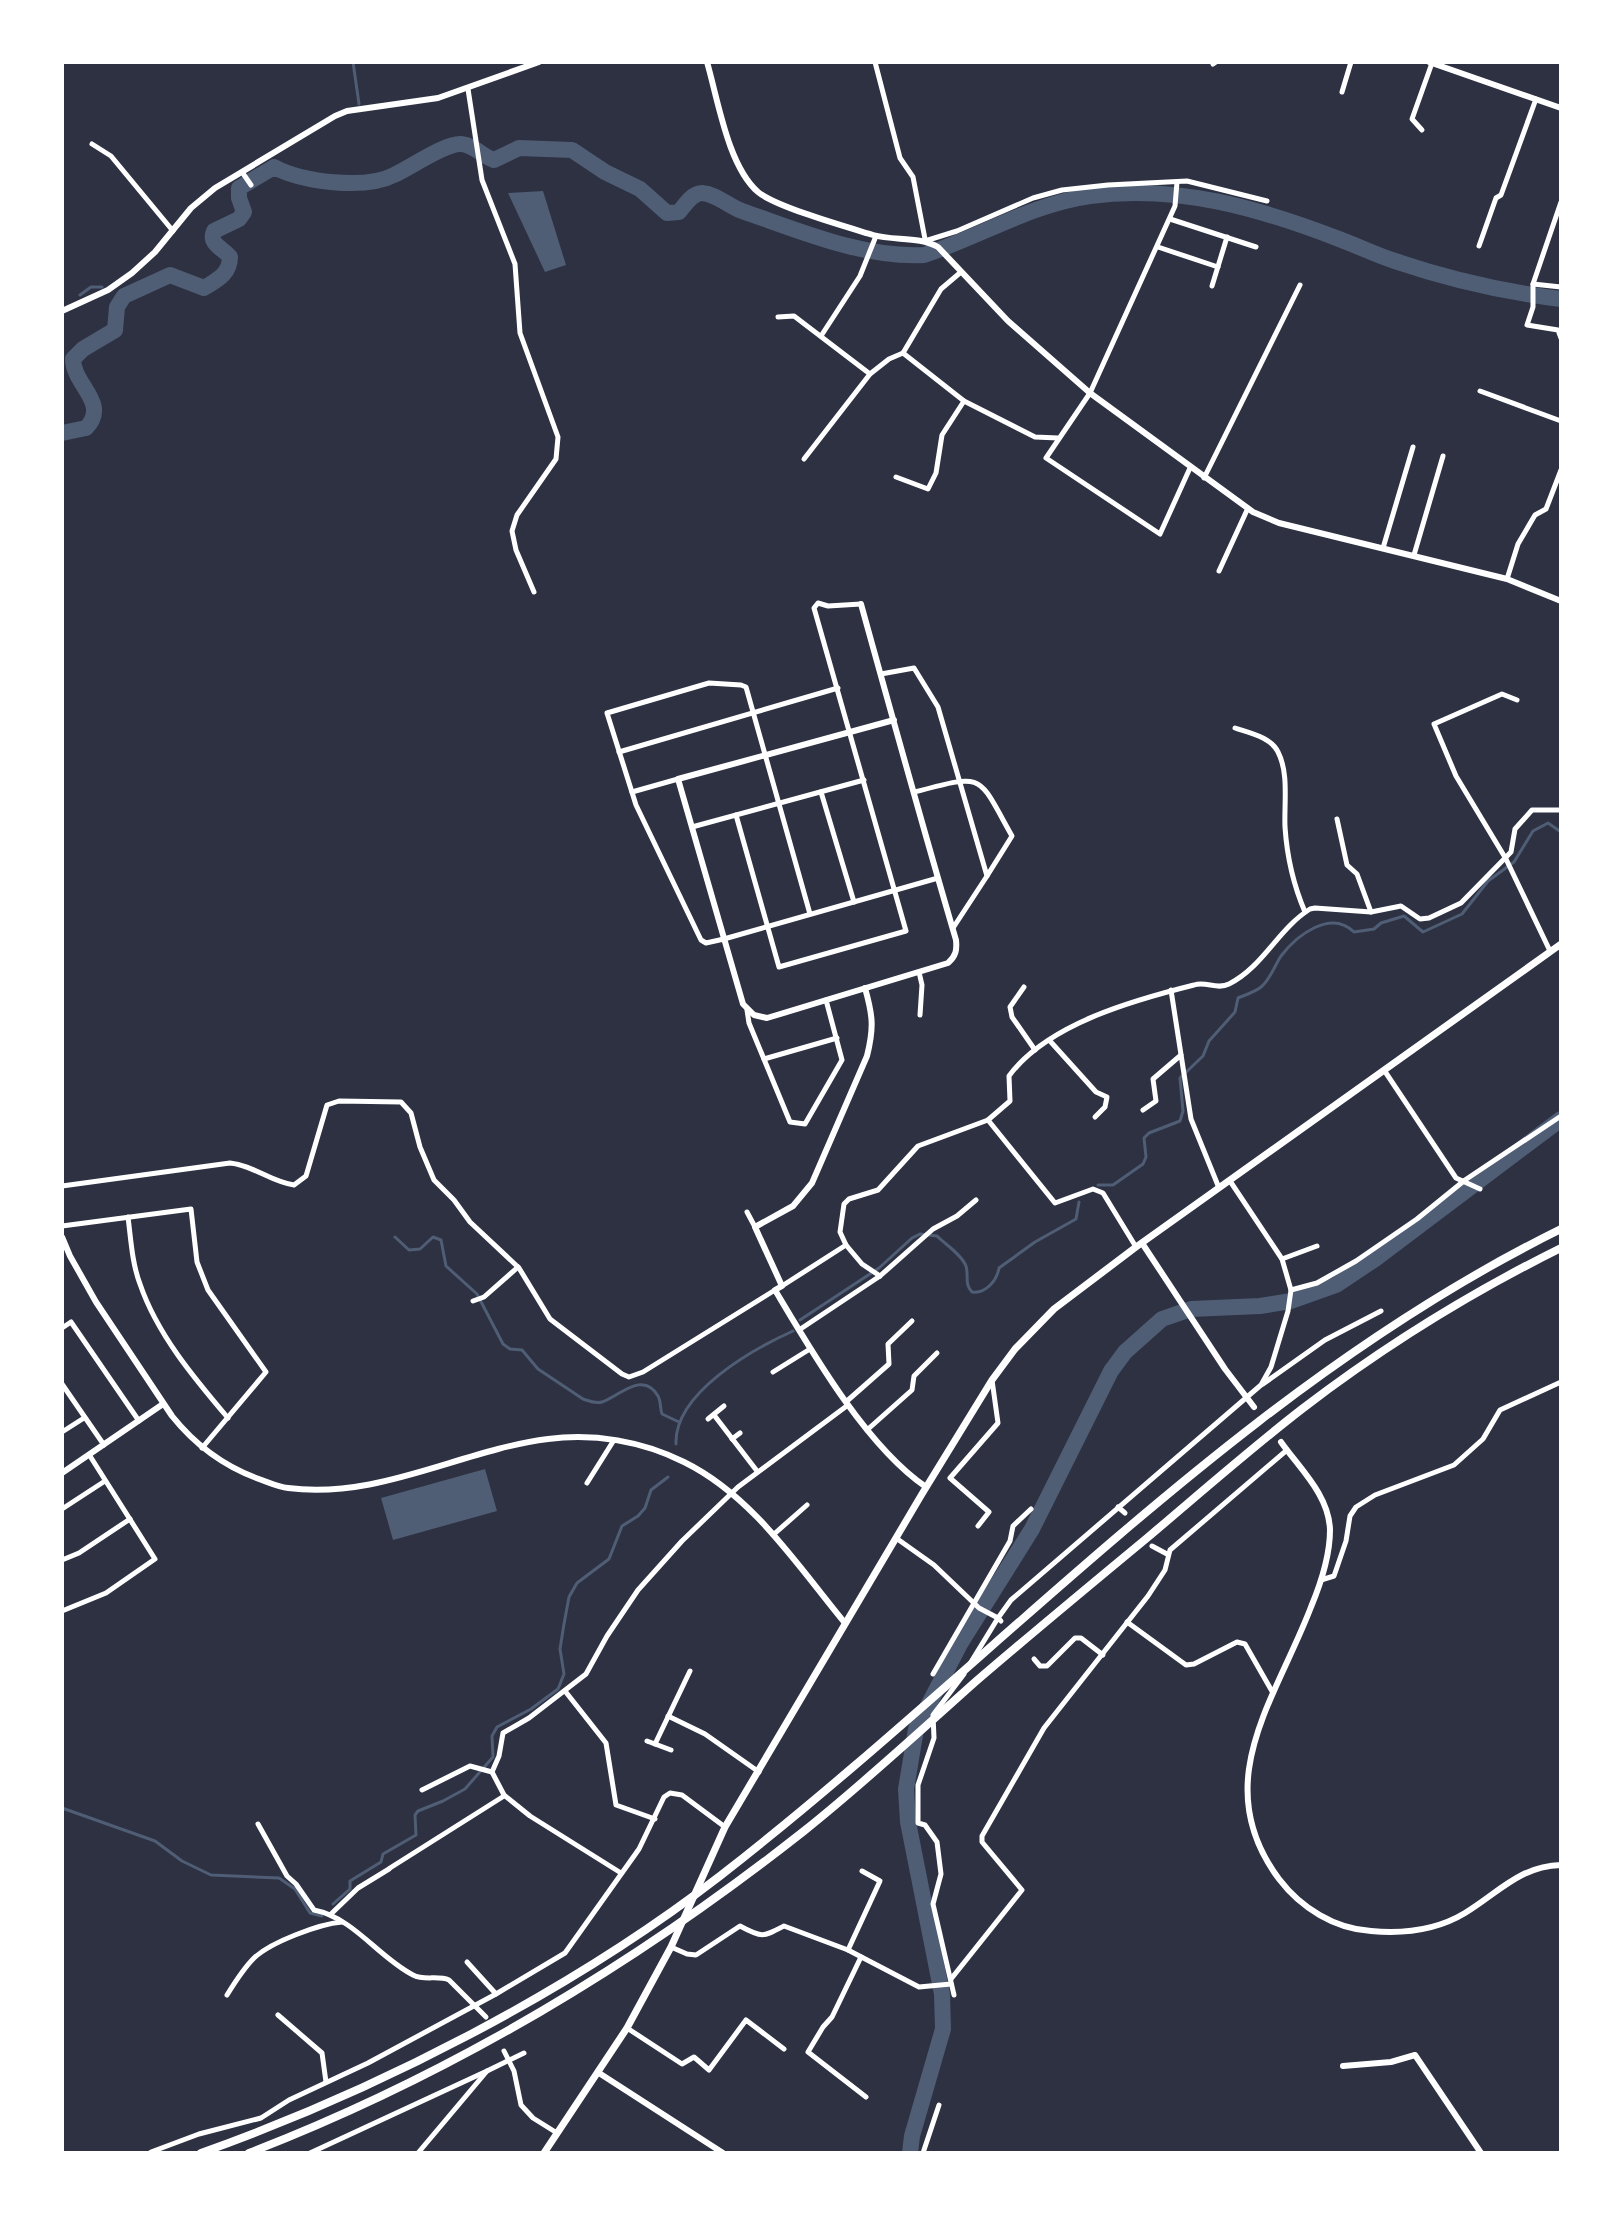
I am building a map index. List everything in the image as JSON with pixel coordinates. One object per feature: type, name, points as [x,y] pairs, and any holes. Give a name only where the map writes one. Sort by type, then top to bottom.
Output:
[{"type":"highway","points":[[201,2153],[387,2075],[483,2026],[585,1967],[669,1913],[719,1876],[876,1746],[1166,1496],[1308,1383],[1463,1280],[1561,1229]]},
{"type":"highway","points":[[249,2153],[346,2113],[472,2053],[544,2012],[655,1941],[806,1830],[981,1678],[1300,1410],[1448,1309],[1561,1248]]},
{"type":"main road","points":[[544,2153],[627,2028],[671,1947],[725,1827],[926,1487],[992,1380],[1015,1349],[1054,1309],[1139,1245],[1560,946]]},
{"type":"street","points":[[62,311],[108,290],[132,273],[199,200],[347,111],[438,98],[539,62]]},
{"type":"street","points":[[707,62],[735,157],[751,184],[760,193],[786,205],[875,239],[925,240],[947,235],[1033,198],[1062,190],[1129,183],[1177,184],[1187,181],[1267,201]]},
{"type":"street","points":[[875,62],[900,158],[913,177],[925,240]]},
{"type":"street","points":[[1342,92],[1351,62]]},
{"type":"street","points":[[1422,130],[1412,119],[1430,62],[1561,108]]},
{"type":"street","points":[[468,89],[482,180],[515,264],[520,333],[558,437],[556,459],[517,515],[512,531],[516,550],[534,592]]},
{"type":"street","points":[[1479,246],[1536,98]]},
{"type":"street","points":[[92,144],[111,156],[173,231]]},
{"type":"street","points":[[242,172],[251,185]]},
{"type":"street","points":[[1177,184],[1170,219],[1090,393],[1046,458],[1160,534],[1190,468]]},
{"type":"street","points":[[1561,202],[1533,286],[1527,325],[1558,330],[1561,338]]},
{"type":"street","points":[[1170,219],[1256,247]]},
{"type":"street","points":[[1212,286],[1227,237]]},
{"type":"street","points":[[821,336],[860,276],[875,239]]},
{"type":"street","points":[[925,240],[947,255],[1008,321],[1090,393],[1248,508],[1279,523],[1507,579],[1561,601]]},
{"type":"street","points":[[1158,247],[1218,267]]},
{"type":"street","points":[[804,459],[870,374],[889,359],[903,353],[941,289],[961,272]]},
{"type":"street","points":[[1204,478],[1300,285]]},
{"type":"street","points":[[1533,286],[1561,287]]},
{"type":"street","points":[[778,317],[794,316],[870,374]]},
{"type":"street","points":[[903,353],[964,401],[1035,437],[1059,438]]},
{"type":"street","points":[[1480,391],[1561,421]]},
{"type":"street","points":[[896,477],[928,489],[936,473],[942,435],[964,401]]},
{"type":"street","points":[[1383,548],[1413,447]]},
{"type":"street","points":[[1414,555],[1443,456]]},
{"type":"street","points":[[1507,579],[1518,544],[1535,515],[1546,509],[1561,470]]},
{"type":"street","points":[[1219,571],[1248,508]]},
{"type":"street","points":[[678,779],[743,1004],[754,1015],[767,1018],[948,963],[954,958],[957,950],[953,928],[861,604],[828,606],[818,603],[814,608],[906,931],[779,967],[736,815]]},
{"type":"street","points":[[881,674],[914,668],[938,707],[987,876]]},
{"type":"street","points":[[810,914],[746,687],[701,685],[607,713],[636,805],[701,940],[706,943],[724,939],[939,878]]},
{"type":"street","points":[[619,752],[838,688]]},
{"type":"street","points":[[1517,700],[1502,694],[1434,724],[1456,776],[1506,860],[1550,952]]},
{"type":"street","points":[[632,792],[894,720]]},
{"type":"street","points":[[1235,728],[1257,735],[1278,751],[1285,777],[1288,857],[1294,887],[1305,912]]},
{"type":"street","points":[[692,827],[864,780]]},
{"type":"street","points":[[915,792],[959,780],[971,780],[983,786],[1012,836],[953,928]]},
{"type":"street","points":[[821,792],[854,902]]},
{"type":"street","points":[[878,1276],[846,1245],[840,1232],[844,1204],[849,1199],[878,1190],[918,1146],[988,1120],[1010,1101],[1009,1076],[1035,1050],[1076,1025],[1149,995],[1200,983],[1224,986],[1248,974],[1305,912],[1315,908],[1371,912],[1401,906],[1420,919],[1429,918],[1461,903],[1506,860],[1511,852],[1515,829],[1532,810],[1561,810]]},
{"type":"street","points":[[1337,819],[1347,865],[1357,874],[1371,912]]},
{"type":"street","points":[[919,972],[922,985],[920,1015]]},
{"type":"street","points":[[1024,987],[1010,1007],[1012,1017],[1035,1050]]},
{"type":"street","points":[[755,1227],[793,1206],[812,1183],[867,1056],[874,1019],[865,988]]},
{"type":"street","points":[[1171,990],[1196,1136],[1219,1188]]},
{"type":"street","points":[[747,1010],[749,1023],[790,1122],[805,1124],[842,1060],[826,1000]]},
{"type":"street","points":[[764,1059],[837,1038]]},
{"type":"street","points":[[1050,1041],[1096,1092],[1107,1097],[1105,1107],[1095,1117]]},
{"type":"street","points":[[1143,1110],[1156,1101],[1153,1079],[1182,1054]]},
{"type":"street","points":[[1384,1070],[1456,1178],[1479,1188]]},
{"type":"street","points":[[62,1186],[230,1163],[243,1164],[272,1179],[294,1185],[306,1176],[327,1105],[339,1101],[401,1102],[411,1113],[420,1147],[434,1180],[470,1222],[518,1267],[550,1319],[629,1377],[643,1372],[846,1245]]},
{"type":"street","points":[[1291,1291],[1317,1283],[1356,1261],[1561,1116]]},
{"type":"street","points":[[988,1120],[1055,1203],[1093,1189],[1103,1193],[1254,1407]]},
{"type":"street","points":[[1230,1181],[1282,1259],[1291,1291],[1271,1367],[1261,1385]]},
{"type":"street","points":[[799,1330],[878,1276],[933,1229],[957,1216],[976,1200]]},
{"type":"street","points":[[62,1226],[191,1209],[202,1277],[266,1372],[202,1448]]},
{"type":"street","points":[[747,1212],[782,1286]]},
{"type":"street","points":[[128,1217],[133,1261],[148,1304],[198,1383],[228,1418]]},
{"type":"street","points":[[62,1237],[96,1302],[163,1404],[185,1433],[202,1448],[240,1472],[286,1488],[336,1489],[381,1482],[525,1443],[566,1438],[614,1439],[655,1449],[711,1476],[754,1512],[845,1623]]},
{"type":"street","points":[[1282,1259],[1317,1246]]},
{"type":"street","points":[[477,1299],[518,1267]]},
{"type":"street","points":[[775,1290],[810,1349],[867,1430],[910,1476],[926,1487]]},
{"type":"street","points":[[954,1995],[933,1904],[941,1874],[937,1842],[925,1825],[918,1823],[918,1785],[934,1738],[933,1715],[938,1705],[957,1686],[1011,1600],[1261,1385],[1325,1340],[1381,1311]]},
{"type":"street","points":[[489,1772],[499,1756],[503,1733],[586,1674],[607,1636],[658,1567],[757,1471],[848,1402],[889,1364],[888,1344],[912,1321]]},
{"type":"street","points":[[62,1328],[71,1322],[139,1421]]},
{"type":"street","points":[[773,1372],[810,1349]]},
{"type":"street","points":[[867,1430],[912,1390],[914,1376],[937,1353]]},
{"type":"street","points":[[978,1526],[989,1512],[950,1478],[998,1423],[992,1380]]},
{"type":"street","points":[[1321,1580],[1334,1576],[1346,1541],[1350,1516],[1356,1507],[1375,1495],[1454,1465],[1483,1439],[1500,1410],[1561,1382]]},
{"type":"street","points":[[62,1384],[104,1445]]},
{"type":"street","points":[[62,1473],[163,1404]]},
{"type":"street","points":[[708,1419],[724,1406]]},
{"type":"street","points":[[714,1415],[757,1471]]},
{"type":"street","points":[[62,1432],[84,1418]]},
{"type":"street","points":[[732,1439],[740,1433]]},
{"type":"street","points":[[587,1483],[614,1439]]},
{"type":"street","points":[[1281,1442],[1328,1510],[1328,1549],[1321,1580],[1296,1647],[1255,1732],[1247,1789],[1253,1829],[1273,1871],[1303,1904],[1325,1919],[1370,1931],[1418,1931],[1464,1914],[1513,1878],[1536,1868],[1561,1865]]},
{"type":"street","points":[[671,1947],[696,1955],[740,1926],[757,1936],[765,1936],[784,1926],[848,1950],[919,1987],[932,1988],[950,1982],[1022,1890],[982,1842],[982,1836],[1044,1728],[1103,1655],[1165,1570],[1167,1554],[1287,1450]]},
{"type":"street","points":[[62,1611],[106,1593],[155,1559],[90,1456]]},
{"type":"street","points":[[62,1509],[105,1481]]},
{"type":"street","points":[[773,1535],[807,1505]]},
{"type":"street","points":[[1118,1507],[1125,1513]]},
{"type":"street","points":[[933,1674],[1010,1541],[1013,1526],[1031,1509]]},
{"type":"street","points":[[62,1560],[79,1553],[130,1519]]},
{"type":"street","points":[[896,1538],[934,1565],[973,1603],[997,1619]]},
{"type":"street","points":[[1152,1546],[1167,1554]]},
{"type":"street","points":[[1127,1622],[1186,1665],[1237,1642],[1245,1644],[1273,1693]]},
{"type":"street","points":[[1034,1659],[1040,1666],[1047,1666],[1075,1638],[1081,1638],[1103,1655]]},
{"type":"street","points":[[655,1744],[690,1671]]},
{"type":"street","points":[[565,1691],[606,1743],[616,1805],[655,1819]]},
{"type":"street","points":[[668,1716],[705,1734],[759,1772]]},
{"type":"street","points":[[647,1741],[671,1750]]},
{"type":"street","points":[[422,1790],[470,1766],[489,1772],[504,1795],[557,1834],[621,1873]]},
{"type":"street","points":[[151,2152],[199,2134],[249,2123],[289,2100],[368,2063],[565,1953],[639,1849],[664,1797],[675,1792],[725,1827]]},
{"type":"street","points":[[331,1914],[358,1888],[504,1795]]},
{"type":"street","points":[[258,1824],[287,1876],[314,1910],[331,1914],[413,1975],[444,1978],[486,2017]]},
{"type":"street","points":[[848,1950],[880,1881],[862,1871]]},
{"type":"street","points":[[227,1995],[245,1968],[259,1954],[324,1924],[343,1922]]},
{"type":"street","points":[[861,1957],[832,2017],[808,2052],[866,2097]]},
{"type":"street","points":[[467,1962],[496,1994]]},
{"type":"street","points":[[278,2015],[322,2053],[326,2082]]},
{"type":"street","points":[[627,2028],[682,2064],[694,2057],[709,2070],[746,2020],[784,2049]]},
{"type":"street","points":[[504,2051],[514,2071],[521,2105],[533,2118],[557,2133]]},
{"type":"street","points":[[312,2153],[524,2053]]},
{"type":"street","points":[[1343,2066],[1391,2062],[1415,2055],[1481,2153]]},
{"type":"street","points":[[418,2153],[487,2071]]},
{"type":"street","points":[[599,2073],[717,2152]]},
{"type":"street","points":[[289,2100],[294,2109]]},
{"type":"street","points":[[923,2153],[939,2105]]},
{"type":"water","points":[[543,191],[566,265],[545,272],[508,193]]},
{"type":"water","points":[[485,1469],[497,1511],[393,1540],[381,1498]]},
{"type":"waterway","points":[[353,62],[359,104]]},
{"type":"waterway","points":[[62,433],[86,428],[92,419],[92,402],[78,377],[73,359],[83,349],[115,330],[117,307],[124,296],[170,275],[204,288],[225,272],[230,257],[215,243],[213,235],[214,231],[239,219],[244,212],[239,188],[274,167],[317,180],[351,183],[382,180],[446,147],[461,144],[494,160],[519,148],[572,150],[605,172],[640,189],[667,213],[679,212],[695,195],[702,193],[809,235],[854,248],[901,255],[924,255],[1026,213],[1068,200],[1122,193],[1185,196],[1217,201],[1278,218],[1435,274],[1498,289],[1561,299]]},
{"type":"waterway","points":[[80,295],[91,287],[102,287]]},
{"type":"waterway","points":[[1098,1185],[1113,1185],[1143,1164],[1146,1157],[1144,1138],[1180,1121],[1183,1111],[1180,1078],[1203,1056],[1209,1041],[1235,1012],[1238,998],[1264,984],[1281,956],[1305,933],[1335,923],[1354,932],[1374,929],[1381,923],[1404,916],[1423,932],[1462,914],[1488,881],[1514,862],[1533,831],[1548,823],[1561,832]]},
{"type":"waterway","points":[[910,2153],[912,2136],[943,2029],[942,1994],[908,1822],[906,1789],[916,1729],[960,1644],[1032,1529],[1111,1371],[1125,1352],[1162,1319],[1191,1309],[1260,1306],[1291,1301],[1336,1285],[1561,1119]]},
{"type":"waterway","points":[[800,1320],[879,1268],[920,1234],[937,1236],[953,1250],[966,1266],[967,1283],[972,1292],[982,1291],[996,1277],[999,1268],[1035,1242],[1076,1219],[1079,1202]]},
{"type":"waterway","points":[[395,1237],[409,1250],[420,1249],[433,1237],[441,1240],[446,1266],[477,1294],[503,1344],[510,1349],[522,1350],[538,1369],[583,1399],[602,1402],[630,1387],[645,1385],[658,1396],[662,1414],[679,1422]]},
{"type":"waterway","points":[[676,1444],[679,1425],[688,1407],[702,1391],[738,1361],[793,1331]]},
{"type":"waterway","points":[[333,1904],[350,1889],[350,1881],[381,1862],[383,1854],[416,1835],[415,1815],[418,1811],[465,1789],[493,1757],[492,1736],[497,1727],[531,1709],[558,1689],[564,1674],[560,1649],[569,1597],[577,1583],[609,1559],[622,1526],[638,1516],[645,1508],[651,1490],[668,1477]]},
{"type":"waterway","points":[[62,1808],[155,1841],[182,1861],[211,1875],[279,1878],[295,1889],[310,1913],[322,1916]]}]
